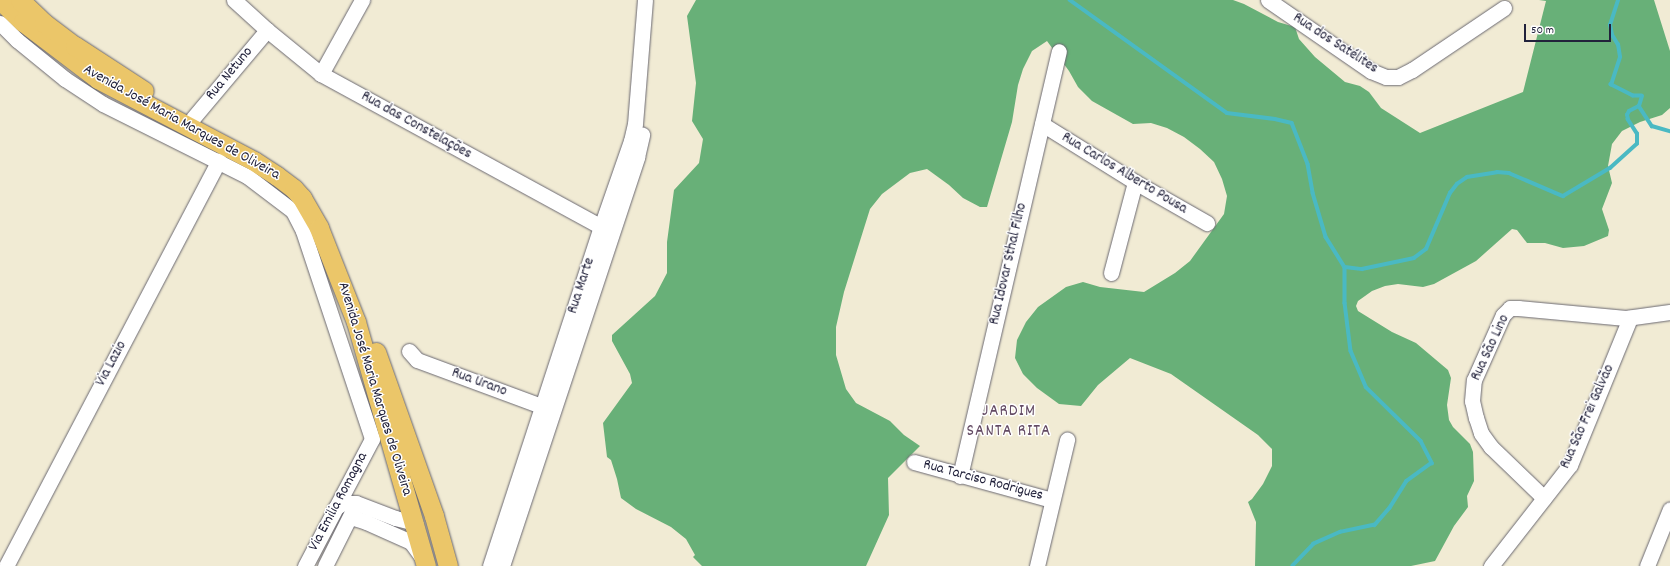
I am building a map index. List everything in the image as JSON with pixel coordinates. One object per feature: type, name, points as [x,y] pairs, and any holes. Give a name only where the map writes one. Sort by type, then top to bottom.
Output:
[{"type":"main road","name":"Avenida José Maria Marques de Oliveira","points":[[0,0],[23,22],[98,79],[254,161],[278,176],[294,189],[302,198],[319,228],[356,322],[425,562]]},
{"type":"main road","name":"Avenida José Maria Marques de Oliveira","points":[[20,0],[44,23],[75,46],[160,101],[276,164],[295,180],[313,199],[327,227],[392,395],[434,516],[448,566]]},
{"type":"main road","points":[[415,523],[427,529],[432,536],[444,566]]},
{"type":"street","name":"Rua das Constelações","points":[[234,0],[267,30],[321,74],[606,230]]},
{"type":"street","points":[[321,74],[362,0]]},
{"type":"street","name":"Rua Marte","points":[[502,566],[548,409],[606,230],[631,141],[635,124],[645,0]]},
{"type":"street","name":"Rua Marte","points":[[606,230],[637,157],[644,125],[654,0]]},
{"type":"street","name":"Rua dos Satélites","points":[[1268,0],[1371,71],[1386,77],[1398,77],[1412,70],[1504,8]]},
{"type":"street","points":[[1,26],[65,79],[103,104],[219,162]]},
{"type":"street","name":"Rua Netuno","points":[[193,118],[267,30]]},
{"type":"street","name":"Rua Idovar Sthal Filho","points":[[960,476],[1059,51]]},
{"type":"street","name":"Rua Carlos Alberto Pousa","points":[[1042,124],[1135,182],[1207,223]]},
{"type":"street","name":"Via Emilia Romagna","points":[[219,162],[247,176],[293,211],[303,231],[372,439],[305,566]]},
{"type":"street","name":"Via Lazio","points":[[6,566],[219,162]]},
{"type":"street","points":[[1111,273],[1135,182]]},
{"type":"street","name":"Rua São Lino","points":[[1544,498],[1491,448],[1481,433],[1472,401],[1474,380],[1503,315],[1510,308],[1630,318],[1670,312]]},
{"type":"street","name":"Rua São Frei Galvão","points":[[1491,566],[1570,465],[1630,318]]},
{"type":"street","name":"Rua Urano","points":[[409,350],[417,360],[548,409]]},
{"type":"street","name":"Rua Marte","points":[[490,566],[548,409]]},
{"type":"street","points":[[1038,566],[1066,440]]},
{"type":"street","name":"Rua Tarciso Rodrigues","points":[[914,462],[960,476],[1052,500]]},
{"type":"street","points":[[335,508],[343,502],[356,503],[395,518],[415,523]]},
{"type":"street","name":"Via Emilia Romagna","points":[[325,566],[351,517],[356,503]]},
{"type":"street","points":[[1647,566],[1670,509]]},
{"type":"street","points":[[351,517],[411,542],[425,562]]},
{"type":"green space","points":[[696,0],[1233,0],[1244,4],[1278,22],[1295,27],[1299,39],[1315,57],[1345,82],[1360,86],[1369,92],[1381,108],[1420,133],[1523,92],[1546,1],[1539,0],[1654,0],[1670,51],[1670,108],[1662,115],[1640,122],[1622,131],[1612,144],[1608,166],[1612,183],[1602,209],[1609,230],[1608,236],[1584,246],[1563,248],[1545,243],[1527,243],[1517,230],[1512,229],[1476,261],[1434,284],[1423,287],[1398,284],[1385,286],[1372,291],[1358,301],[1356,306],[1358,311],[1392,332],[1416,343],[1448,370],[1451,378],[1447,405],[1449,420],[1453,427],[1470,444],[1473,452],[1474,481],[1467,496],[1468,507],[1454,526],[1435,561],[1411,566],[1255,566],[1256,522],[1248,502],[1263,484],[1272,466],[1272,449],[1258,435],[1171,374],[1130,358],[1098,385],[1081,406],[1059,404],[1037,388],[1023,374],[1015,358],[1017,340],[1026,322],[1038,307],[1066,287],[1083,282],[1100,287],[1144,292],[1175,273],[1190,261],[1224,214],[1227,196],[1222,179],[1214,162],[1200,149],[1184,137],[1167,128],[1151,123],[1133,124],[1092,101],[1078,87],[1069,71],[1047,41],[1032,51],[1023,69],[1018,85],[1012,122],[987,207],[980,207],[963,198],[949,185],[927,169],[910,173],[882,194],[870,209],[844,292],[836,327],[836,355],[846,389],[856,403],[890,421],[904,435],[920,446],[888,478],[889,515],[866,566],[702,566],[693,557],[695,555],[686,539],[671,527],[636,509],[621,498],[611,460],[607,457],[603,423],[632,383],[630,374],[612,341],[612,335],[655,296],[667,273],[667,242],[674,190],[699,163],[703,139],[692,121],[696,83],[687,16]]},
{"type":"waterway","points":[[1070,0],[1227,113],[1275,119],[1292,123],[1308,164],[1313,193],[1326,237],[1345,267],[1345,303],[1351,351],[1366,387],[1421,441],[1432,463],[1407,481],[1390,508],[1375,525],[1341,532],[1314,544],[1293,566]]},
{"type":"waterway","points":[[1345,267],[1362,269],[1414,258],[1426,249],[1450,193],[1457,184],[1467,177],[1497,172],[1509,173],[1563,196],[1610,168],[1637,144],[1637,134],[1628,120],[1627,115],[1629,111],[1639,106],[1642,96],[1633,96],[1611,85],[1620,57],[1618,45],[1612,35],[1610,25],[1618,0]]},
{"type":"waterway","points":[[1639,106],[1652,126],[1670,131]]},
{"type":"district","name":"JARDIM SANTA RITA","points":[[1009,423]]}]
